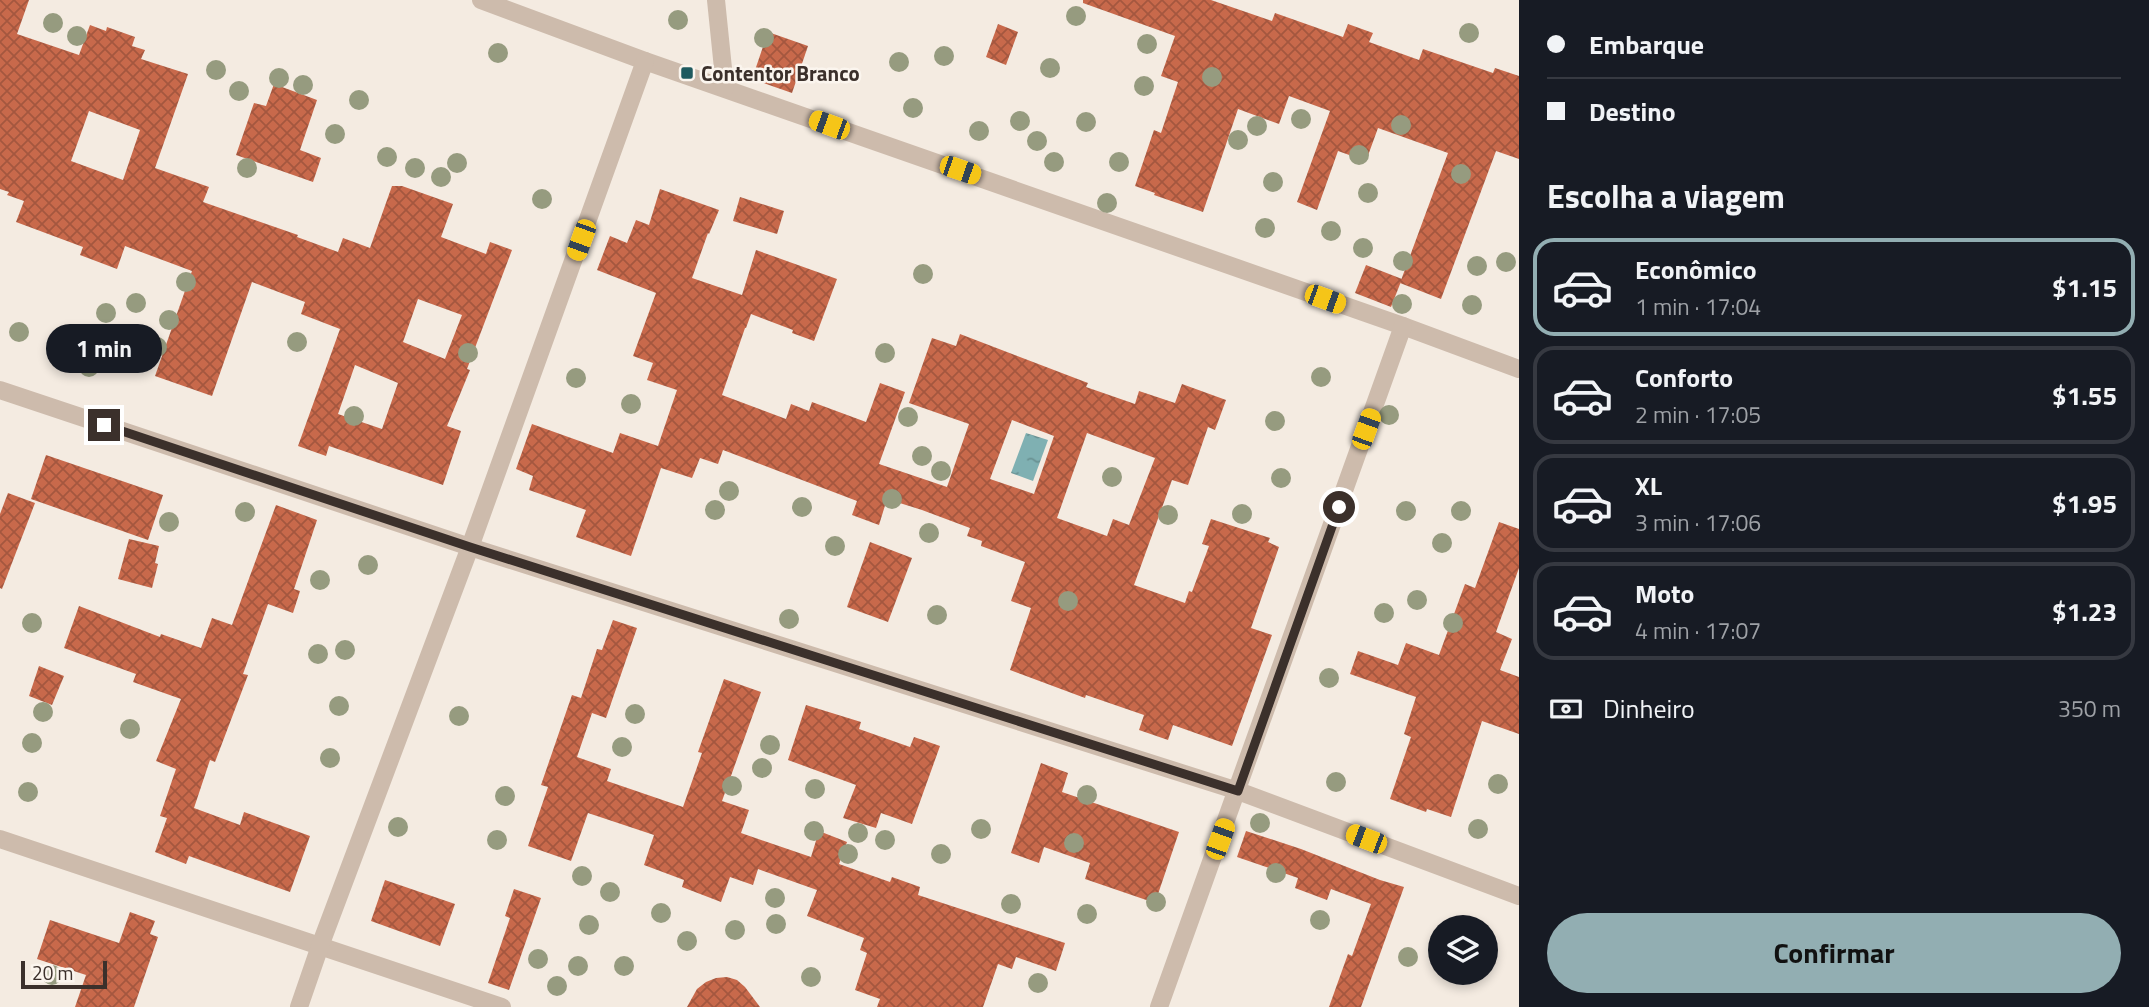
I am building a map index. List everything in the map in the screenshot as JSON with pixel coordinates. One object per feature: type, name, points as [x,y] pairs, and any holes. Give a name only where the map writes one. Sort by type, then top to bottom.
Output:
[{"type":"street","points":[[481,0],[645,61],[1519,369]]},
{"type":"street","points":[[716,0],[724,88]]},
{"type":"street","points":[[299,1007],[470,547],[645,61]]},
{"type":"street","points":[[1159,1007],[1403,326]]},
{"type":"street","points":[[0,390],[470,547],[1238,791],[1519,896]]},
{"type":"street","points":[[0,839],[502,1007]]},
{"type":"water","points":[[1026,433],[1048,440],[1033,481],[1011,473]]},
{"type":"building","points":[[0,0],[29,0],[17,34],[79,55],[90,25],[106,31],[107,27],[135,37],[132,46],[145,50],[141,59],[188,74],[155,168],[209,187],[203,202],[338,252],[343,238],[370,248],[392,186],[402,186],[453,204],[441,237],[486,254],[490,242],[512,250],[467,369],[470,370],[447,426],[461,431],[443,485],[329,446],[326,456],[298,446],[340,329],[301,314],[305,302],[252,282],[212,396],[155,376],[192,271],[125,246],[117,269],[80,255],[83,247],[16,222],[24,201],[7,195],[9,192],[0,189]],"holes":[[[89,111],[140,130],[123,180],[71,161]],[[418,299],[462,315],[445,359],[403,342]],[[355,365],[398,383],[382,429],[338,414]]]},
{"type":"building","points":[[1083,0],[1211,0],[1272,21],[1275,13],[1343,37],[1348,24],[1373,33],[1369,42],[1419,60],[1423,49],[1493,73],[1495,68],[1519,76],[1519,159],[1496,151],[1441,299],[1400,283],[1448,153],[1378,128],[1366,161],[1338,151],[1317,210],[1297,202],[1330,111],[1289,96],[1279,124],[1238,109],[1203,212],[1154,195],[1155,193],[1135,186],[1154,130],[1161,133],[1178,82],[1161,76],[1175,36],[1083,3]]},
{"type":"building","points":[[998,24],[1018,32],[1006,65],[986,57]]},
{"type":"building","points":[[768,32],[808,46],[792,93],[752,79]]},
{"type":"building","points":[[274,84],[317,100],[300,150],[321,158],[313,182],[236,155],[254,103],[266,106]]},
{"type":"building","points":[[660,189],[719,210],[692,278],[742,295],[756,250],[837,279],[814,341],[751,314],[722,395],[786,419],[791,404],[809,411],[812,402],[866,422],[880,383],[905,392],[879,464],[947,487],[969,424],[909,403],[932,338],[956,346],[960,334],[1088,383],[1086,387],[1135,404],[1139,391],[1175,403],[1182,384],[1226,400],[1215,430],[1208,427],[1188,485],[1172,480],[1134,585],[1185,603],[1189,591],[1192,592],[1209,546],[1202,544],[1211,519],[1270,538],[1268,542],[1279,547],[1251,628],[1272,635],[1232,746],[1173,725],[1168,740],[1139,730],[1144,715],[1086,695],[1085,698],[1010,670],[1031,608],[1011,601],[1025,562],[981,546],[982,541],[967,536],[970,528],[922,510],[887,499],[879,525],[852,515],[857,501],[723,450],[718,464],[700,458],[692,478],[661,468],[631,556],[576,537],[586,510],[529,490],[533,476],[516,469],[532,424],[613,453],[620,433],[658,446],[677,390],[647,380],[653,363],[633,356],[656,293],[597,270],[610,236],[627,243],[636,220],[649,225]],"holes":[[[1012,420],[1054,436],[1034,494],[990,479]],[[1087,433],[1155,458],[1129,525],[1113,519],[1107,536],[1057,518]]]},
{"type":"building","points":[[740,197],[784,211],[777,234],[733,221]]},
{"type":"building","points":[[1366,265],[1402,279],[1391,307],[1355,293]]},
{"type":"building","points":[[46,455],[163,495],[148,540],[31,499]]},
{"type":"building","points":[[8,493],[35,503],[2,589],[0,514]]},
{"type":"building","points":[[276,505],[317,520],[294,589],[300,591],[293,613],[268,604],[243,674],[248,675],[215,762],[210,760],[194,808],[240,825],[244,812],[310,836],[290,892],[189,856],[186,864],[155,852],[167,818],[160,816],[176,769],[156,761],[181,699],[133,682],[136,674],[64,648],[79,606],[160,637],[161,634],[201,648],[212,618],[232,625]]},
{"type":"building","points":[[1499,522],[1519,529],[1519,568],[1496,632],[1512,639],[1500,670],[1519,677],[1519,734],[1482,721],[1451,817],[1427,809],[1426,812],[1390,799],[1411,737],[1404,734],[1416,697],[1350,674],[1358,651],[1398,665],[1406,643],[1439,655],[1465,584],[1475,588]]},
{"type":"building","points":[[129,539],[159,546],[152,588],[118,579]]},
{"type":"building","points":[[870,542],[912,558],[888,622],[847,607]]},
{"type":"building","points":[[613,620],[637,628],[606,718],[592,713],[577,757],[611,769],[607,781],[683,807],[702,753],[698,752],[724,679],[761,692],[722,801],[749,810],[741,833],[811,857],[819,831],[847,842],[839,864],[890,882],[892,877],[920,887],[918,895],[1065,943],[1056,971],[1016,957],[1012,969],[998,964],[983,1007],[877,1007],[880,999],[855,990],[867,953],[860,950],[864,938],[807,916],[817,890],[758,869],[753,885],[730,877],[721,902],[682,887],[684,880],[644,865],[654,835],[588,813],[571,861],[528,846],[548,787],[541,785],[572,695],[581,698],[597,649],[602,650]]},
{"type":"building","points":[[39,666],[64,676],[52,705],[29,696]]},
{"type":"building","points":[[806,705],[861,722],[859,729],[910,747],[914,737],[940,746],[912,824],[881,813],[876,828],[843,818],[856,785],[788,760]]},
{"type":"building","points":[[1041,763],[1068,773],[1062,792],[1179,832],[1155,903],[1085,879],[1090,863],[1044,847],[1039,863],[1011,853]]},
{"type":"building","points":[[1246,831],[1404,887],[1361,1007],[1329,1007],[1348,954],[1352,956],[1371,904],[1331,889],[1327,900],[1295,888],[1298,878],[1237,857]]},
{"type":"building","points":[[385,880],[455,904],[440,946],[371,921]]},
{"type":"building","points":[[514,889],[541,898],[509,990],[488,983],[510,918],[505,916]]},
{"type":"building","points":[[130,912],[155,921],[150,934],[158,937],[134,1007],[75,1007],[86,975],[37,959],[50,920],[119,943]]},
{"type":"building","points":[[727,977],[737,980],[745,987],[760,1007],[687,1007],[697,989],[706,982]]},
{"type":"place","name":"Contentor Branco","points":[[687,73]]},
{"type":"route","points":[[104,425],[470,547],[1238,791],[1339,507]]}]
